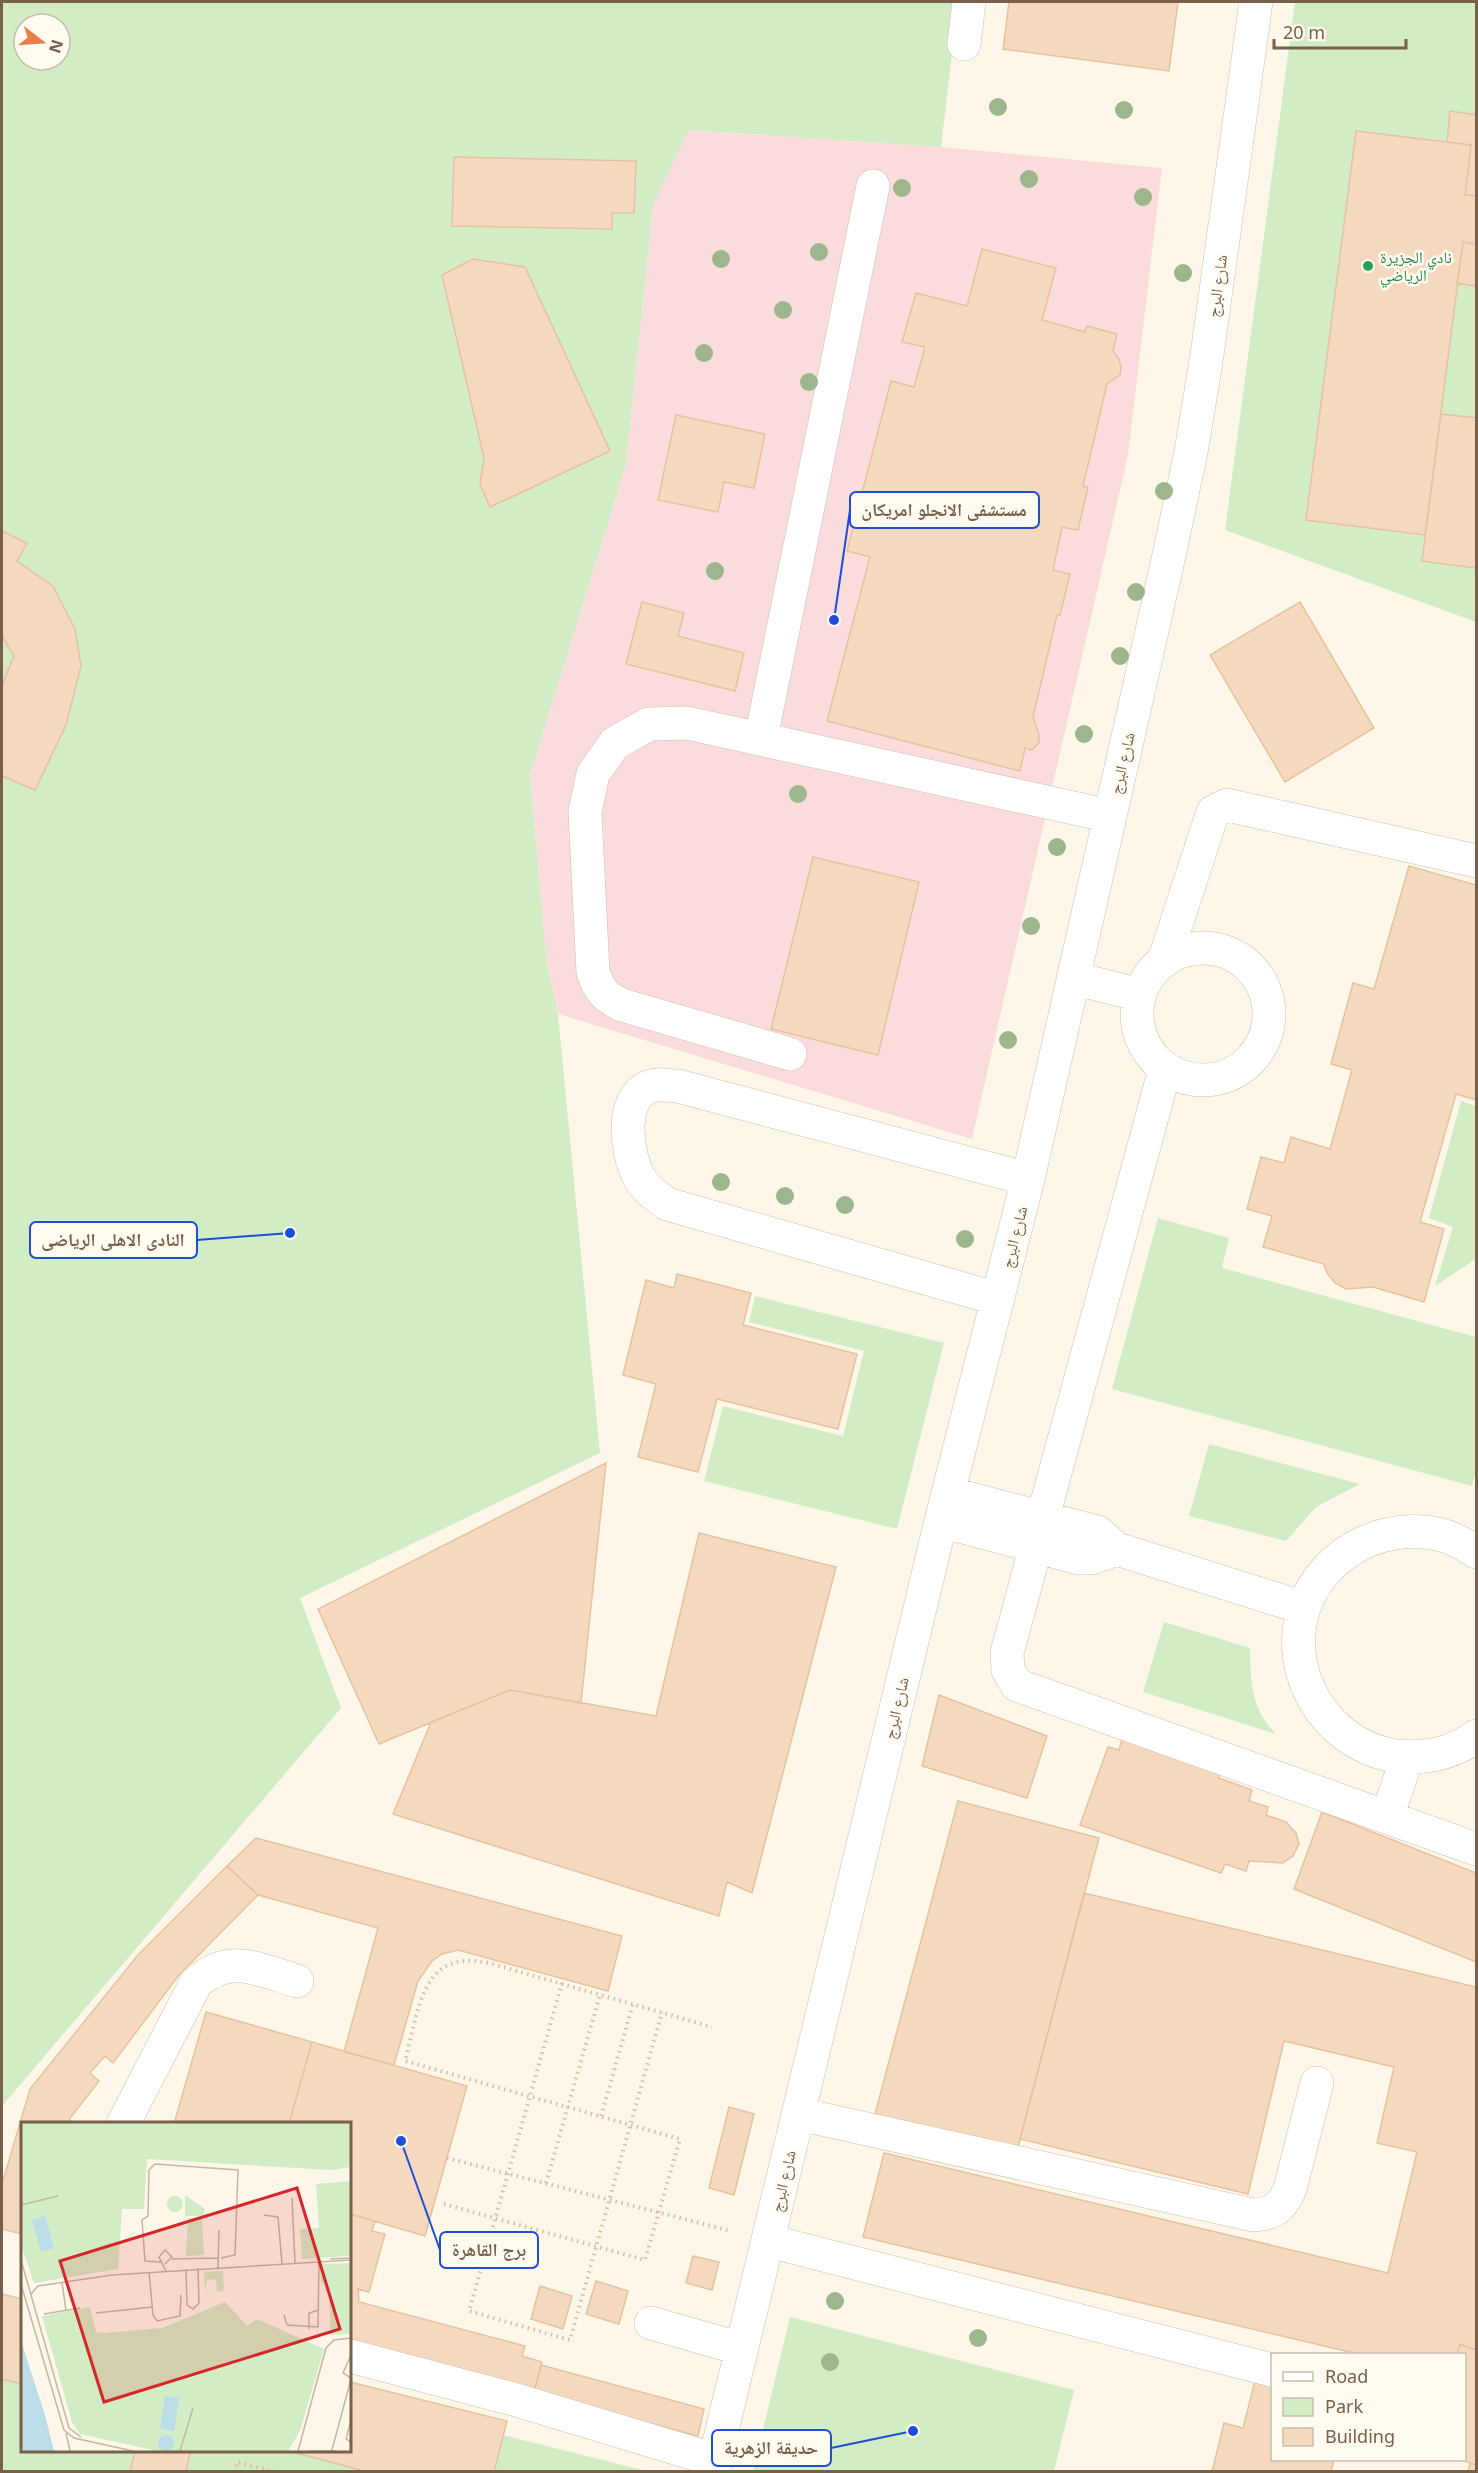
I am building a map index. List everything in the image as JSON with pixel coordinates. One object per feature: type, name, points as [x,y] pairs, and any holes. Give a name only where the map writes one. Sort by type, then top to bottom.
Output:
[{"type":"street","points":[[964,44],[969,2]]},
{"type":"street","name":"شارع البرج","points":[[714,2468],[944,1507],[1028,1179],[1191,452],[1206,362],[1256,2]]},
{"type":"street","points":[[761,738],[873,186]]},
{"type":"street","points":[[790,1054],[622,1005],[608,999],[598,987],[593,972],[585,812],[592,774],[615,743],[649,724],[687,723],[1110,816]]},
{"type":"street","points":[[1164,961],[1213,812],[1227,805],[1476,861]]},
{"type":"street","points":[[1202,948],[1223,951],[1242,960],[1256,974],[1266,993],[1270,1013],[1267,1034],[1258,1053],[1234,1072],[1204,1081],[1184,1078],[1165,1069],[1150,1055],[1141,1036],[1137,1016],[1140,995],[1149,976],[1164,961],[1182,952],[1202,948]]},
{"type":"street","points":[[1073,978],[1140,995]]},
{"type":"street","points":[[1165,1069],[1007,1653],[1008,1670],[1017,1684],[1476,1849]]},
{"type":"street","points":[[998,1299],[667,1204],[650,1191],[637,1174],[626,1124],[633,1100],[653,1085],[678,1086],[1028,1179]]},
{"type":"street","points":[[944,1507],[1040,1532],[1079,1558],[1092,1558],[1117,1549],[1304,1608]]},
{"type":"street","points":[[1476,1552],[1449,1537],[1414,1531],[1378,1536],[1347,1551],[1321,1576],[1304,1608],[1298,1642],[1303,1677],[1318,1709],[1342,1735],[1372,1751],[1407,1758],[1442,1754],[1476,1736]]},
{"type":"street","points":[[1387,1817],[1407,1758]]},
{"type":"street","points":[[124,2122],[196,1983],[206,1974],[230,1964],[244,1965],[297,1981]]},
{"type":"street","points":[[799,2114],[1253,2215],[1270,2214],[1284,2204],[1290,2189],[1317,2083]]},
{"type":"street","points":[[769,2241],[1271,2370]]},
{"type":"street","points":[[651,2323],[742,2349]]},
{"type":"street","points":[[351,2356],[513,2399],[714,2468]]},
{"type":"path","points":[[444,2204],[645,2260],[680,2139],[405,2061],[427,1982],[447,1964],[461,1960],[475,1960],[712,2027]]},
{"type":"path","points":[[562,1983],[469,2311],[570,2340],[662,2012]]},
{"type":"path","points":[[546,2183],[600,1995]]},
{"type":"path","points":[[601,2116],[633,2004]]},
{"type":"path","points":[[447,2158],[769,2241]]},
{"type":"path","points":[[235,2472],[237,2462],[275,2472]]},
{"type":"shaded area","points":[[687,130],[941,147],[1162,168],[1128,455],[972,1139],[558,1014],[547,966],[530,775],[626,465],[653,206]]},
{"type":"green space","points":[[2,2],[958,2],[941,147],[688,130],[653,206],[626,465],[530,775],[547,966],[558,1014],[600,1453],[300,1598],[341,1708],[2,2106]]},
{"type":"green space","name":"نادي الجزيرة الرياضي","points":[[1295,2],[1476,2],[1476,622],[1225,530]]},
{"type":"green space","points":[[1461,1101],[1476,1106],[1476,1259],[1435,1286],[1453,1227],[1429,1218]]},
{"type":"green space","points":[[1158,1218],[1229,1238],[1222,1268],[1476,1337],[1476,1471],[1472,1486],[1112,1389]]},
{"type":"green space","points":[[755,1296],[944,1343],[897,1529],[704,1481],[723,1406],[843,1436],[864,1351],[749,1322]]},
{"type":"green space","points":[[1209,1444],[1360,1484],[1316,1507],[1286,1541],[1189,1516]]},
{"type":"green space","points":[[1164,1622],[1250,1648],[1252,1683],[1257,1704],[1267,1724],[1276,1734],[1143,1692]]},
{"type":"green space","points":[[790,2317],[1074,2390],[1054,2471],[753,2471]]},
{"type":"green space","points":[[2,2379],[21,2384],[21,2452],[289,2452],[368,2471],[2,2471]]},
{"type":"green space","points":[[503,2435],[647,2471],[494,2472]]},
{"type":"building","points":[[1009,2],[1178,2],[1169,71],[1003,49]]},
{"type":"building","points":[[1450,111],[1476,115],[1476,196],[1465,195],[1471,145],[1447,142]]},
{"type":"building","points":[[1356,131],[1471,145],[1465,195],[1476,196],[1476,244],[1463,242],[1425,535],[1306,520]]},
{"type":"building","points":[[454,157],[636,161],[634,213],[612,213],[612,229],[452,226]]},
{"type":"building","points":[[1463,242],[1476,244],[1476,286],[1457,283]]},
{"type":"building","points":[[982,249],[1056,268],[1042,320],[1085,332],[1087,326],[1117,334],[1113,351],[1121,367],[1120,375],[1107,384],[1083,486],[1088,487],[1078,530],[1062,527],[1053,570],[1070,574],[1060,615],[1057,615],[1033,717],[1039,743],[1032,750],[1025,748],[1020,771],[827,721],[870,557],[847,551],[891,381],[914,387],[925,347],[902,342],[916,293],[967,306]]},
{"type":"building","points":[[473,259],[525,267],[610,451],[490,507],[480,484],[484,458],[442,275]]},
{"type":"building","points":[[1441,414],[1476,418],[1476,568],[1422,561]]},
{"type":"building","points":[[676,415],[765,434],[754,488],[724,482],[718,512],[658,500]]},
{"type":"building","points":[[2,531],[27,543],[17,561],[53,586],[75,629],[81,666],[66,725],[35,790],[2,776],[2,685],[14,656],[2,636]]},
{"type":"building","points":[[642,602],[684,613],[678,636],[744,653],[735,691],[626,664]]},
{"type":"building","points":[[1300,602],[1374,728],[1285,782],[1210,655]]},
{"type":"building","points":[[813,857],[919,882],[878,1055],[771,1029]]},
{"type":"building","points":[[1409,866],[1476,885],[1476,1100],[1456,1094],[1420,1222],[1444,1229],[1424,1302],[1373,1287],[1346,1289],[1335,1283],[1327,1273],[1324,1264],[1263,1247],[1272,1216],[1247,1209],[1261,1157],[1284,1163],[1291,1137],[1330,1149],[1352,1070],[1331,1064],[1353,983],[1374,989]]},
{"type":"building","points":[[677,1274],[751,1293],[743,1325],[857,1354],[838,1429],[717,1399],[698,1472],[638,1457],[656,1384],[623,1375],[646,1280],[674,1288]]},
{"type":"building","points":[[606,1463],[581,1703],[510,1690],[379,1744],[318,1609]]},
{"type":"building","points":[[699,1533],[836,1567],[752,1893],[727,1882],[719,1916],[393,1814],[431,1722],[510,1690],[656,1716]]},
{"type":"building","points":[[939,1695],[1047,1736],[1027,1798],[922,1766]]},
{"type":"building","points":[[1122,1739],[1221,1773],[1219,1778],[1252,1790],[1249,1801],[1268,1807],[1266,1815],[1286,1822],[1296,1833],[1299,1844],[1293,1856],[1283,1863],[1249,1861],[1246,1871],[1225,1864],[1221,1873],[1080,1825],[1108,1747],[1119,1750]]},
{"type":"building","points":[[958,1801],[1099,1838],[1016,2155],[874,2118]]},
{"type":"building","points":[[1322,1812],[1476,1873],[1476,1962],[1294,1889]]},
{"type":"building","points":[[256,1838],[622,1936],[608,1991],[458,1950],[442,1954],[432,1961],[418,1981],[394,2065],[344,2052],[378,1928],[258,1895],[227,1866]]},
{"type":"building","points":[[227,1866],[258,1895],[179,1975],[113,2063],[105,2056],[90,2073],[99,2081],[69,2122],[21,2122],[21,2234],[2,2229],[2,2184],[30,2089],[138,1955]]},
{"type":"building","points":[[1084,1893],[1476,1987],[1476,2350],[1460,2344],[1457,2353],[1354,2353],[863,2237],[884,2153],[1388,2273],[1417,2152],[1377,2143],[1394,2067],[1284,2041],[1248,2194],[1020,2139]]},
{"type":"building","points":[[206,2012],[312,2042],[290,2122],[175,2122]]},
{"type":"building","points":[[312,2042],[467,2086],[425,2236],[351,2214],[351,2122],[290,2122]]},
{"type":"building","points":[[729,2107],[754,2114],[734,2195],[709,2188]]},
{"type":"building","points":[[351,2214],[375,2221],[372,2231],[385,2234],[369,2292],[358,2289],[359,2302],[525,2346],[522,2356],[542,2362],[534,2392],[361,2344],[351,2339]]},
{"type":"building","points":[[693,2256],[719,2262],[712,2290],[686,2283]]},
{"type":"building","points":[[596,2281],[628,2291],[619,2324],[586,2314]]},
{"type":"building","points":[[540,2286],[572,2296],[563,2329],[531,2319]]},
{"type":"building","points":[[2,2294],[21,2299],[21,2384],[2,2379]]},
{"type":"building","points":[[1460,2344],[1476,2350],[1476,2465],[1464,2461],[1466,2461],[1466,2353],[1457,2353]]},
{"type":"building","points":[[541,2365],[704,2409],[698,2436],[534,2392]]},
{"type":"building","points":[[1255,2381],[1271,2386],[1271,2461],[1334,2461],[1331,2472],[1212,2472],[1224,2423],[1243,2428]]},
{"type":"building","points":[[351,2382],[507,2421],[494,2472],[368,2472],[293,2452],[351,2452]]},
{"type":"building","points":[[135,2452],[190,2453],[186,2472],[130,2472]]},
{"type":"building","points":[[1470,2463],[1476,2465],[1476,2472],[1468,2472]]},
{"type":"place","name":"نادي الجزيرة الرياضي","points":[[1368,266]]},
{"type":"place","name":"مستشفى الانجلو امريكان","points":[[834,620]]},
{"type":"place","name":"النادى الاهلى الرياضى","points":[[290,1233]]},
{"type":"place","name":"برج القاهرة","points":[[401,2141]]},
{"type":"place","name":"حديقة الزهرية","points":[[913,2431]]}]
